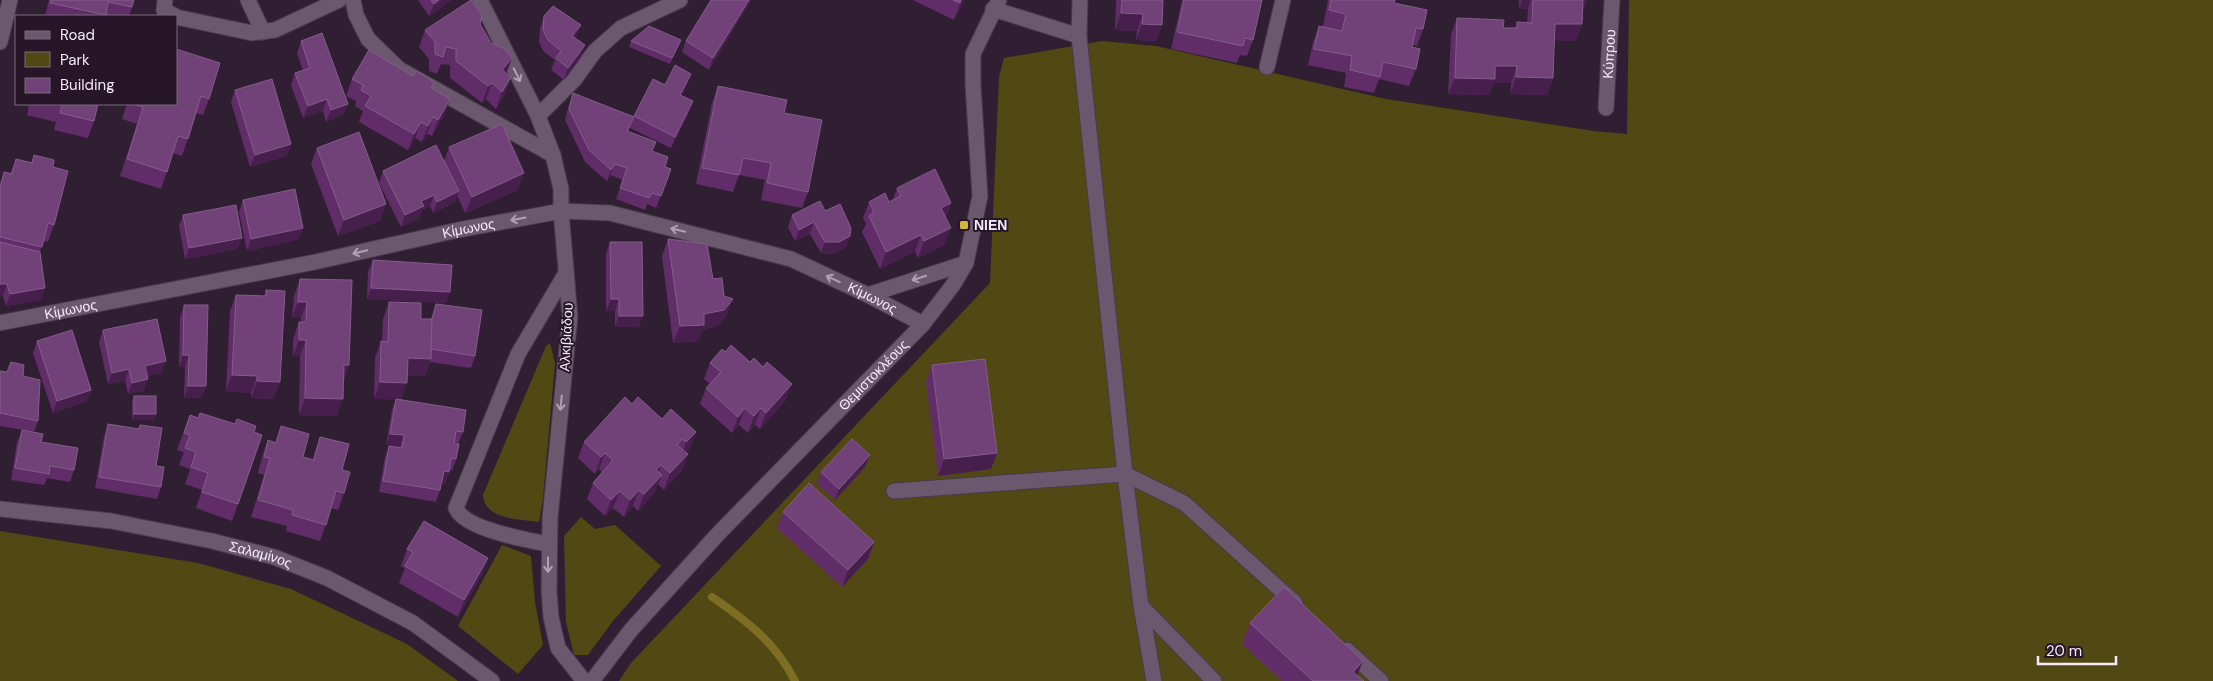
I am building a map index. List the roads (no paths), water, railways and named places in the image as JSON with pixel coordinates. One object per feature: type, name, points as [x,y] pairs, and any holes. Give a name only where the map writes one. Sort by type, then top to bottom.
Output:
[{"type":"street","points":[[0,42],[10,0]]},
{"type":"street","points":[[165,0],[164,10],[173,15]]},
{"type":"street","points":[[248,0],[262,32]]},
{"type":"street","points":[[178,17],[235,30],[262,32],[275,30],[338,0]]},
{"type":"street","points":[[353,0],[356,15],[368,39],[399,69],[553,156]]},
{"type":"street","name":"Αλκιβιάδου","points":[[480,0],[538,116],[553,156],[560,189],[560,211],[570,317],[548,544],[549,591],[554,634],[558,648],[584,681]]},
{"type":"street","points":[[538,116],[574,80],[595,51],[621,28],[680,0]]},
{"type":"street","points":[[1080,0],[1079,36],[1125,474],[1141,606],[1154,681]]},
{"type":"street","points":[[1267,67],[1283,0]]},
{"type":"street","name":"Κύπρου","points":[[1606,108],[1612,0]]},
{"type":"street","points":[[996,4],[1079,36]]},
{"type":"street","name":"Θεμιστοκλέους","points":[[592,681],[631,630],[717,535],[923,324],[953,285],[966,263],[980,196],[972,85],[973,54],[996,4]]},
{"type":"street","name":"Κίμωνος","points":[[0,323],[315,262],[458,230],[560,211],[610,213],[791,259],[868,295],[923,324]]},
{"type":"street","points":[[868,295],[966,263]]},
{"type":"street","points":[[548,544],[481,527],[458,514],[456,508],[518,354],[566,272]]},
{"type":"street","points":[[894,491],[1125,474],[1184,503],[1308,615]]},
{"type":"street","name":"Σαλαμίνος","points":[[0,509],[112,521],[212,541],[274,557],[327,578],[413,623],[492,681]]},
{"type":"street","points":[[1141,606],[1214,681]]},
{"type":"street","points":[[1337,641],[1381,681]]},
{"type":"waterway","points":[[712,597],[759,633],[779,655],[795,681]]},
{"type":"place","name":"ΝΙΕΝ","points":[[964,225]]}]
